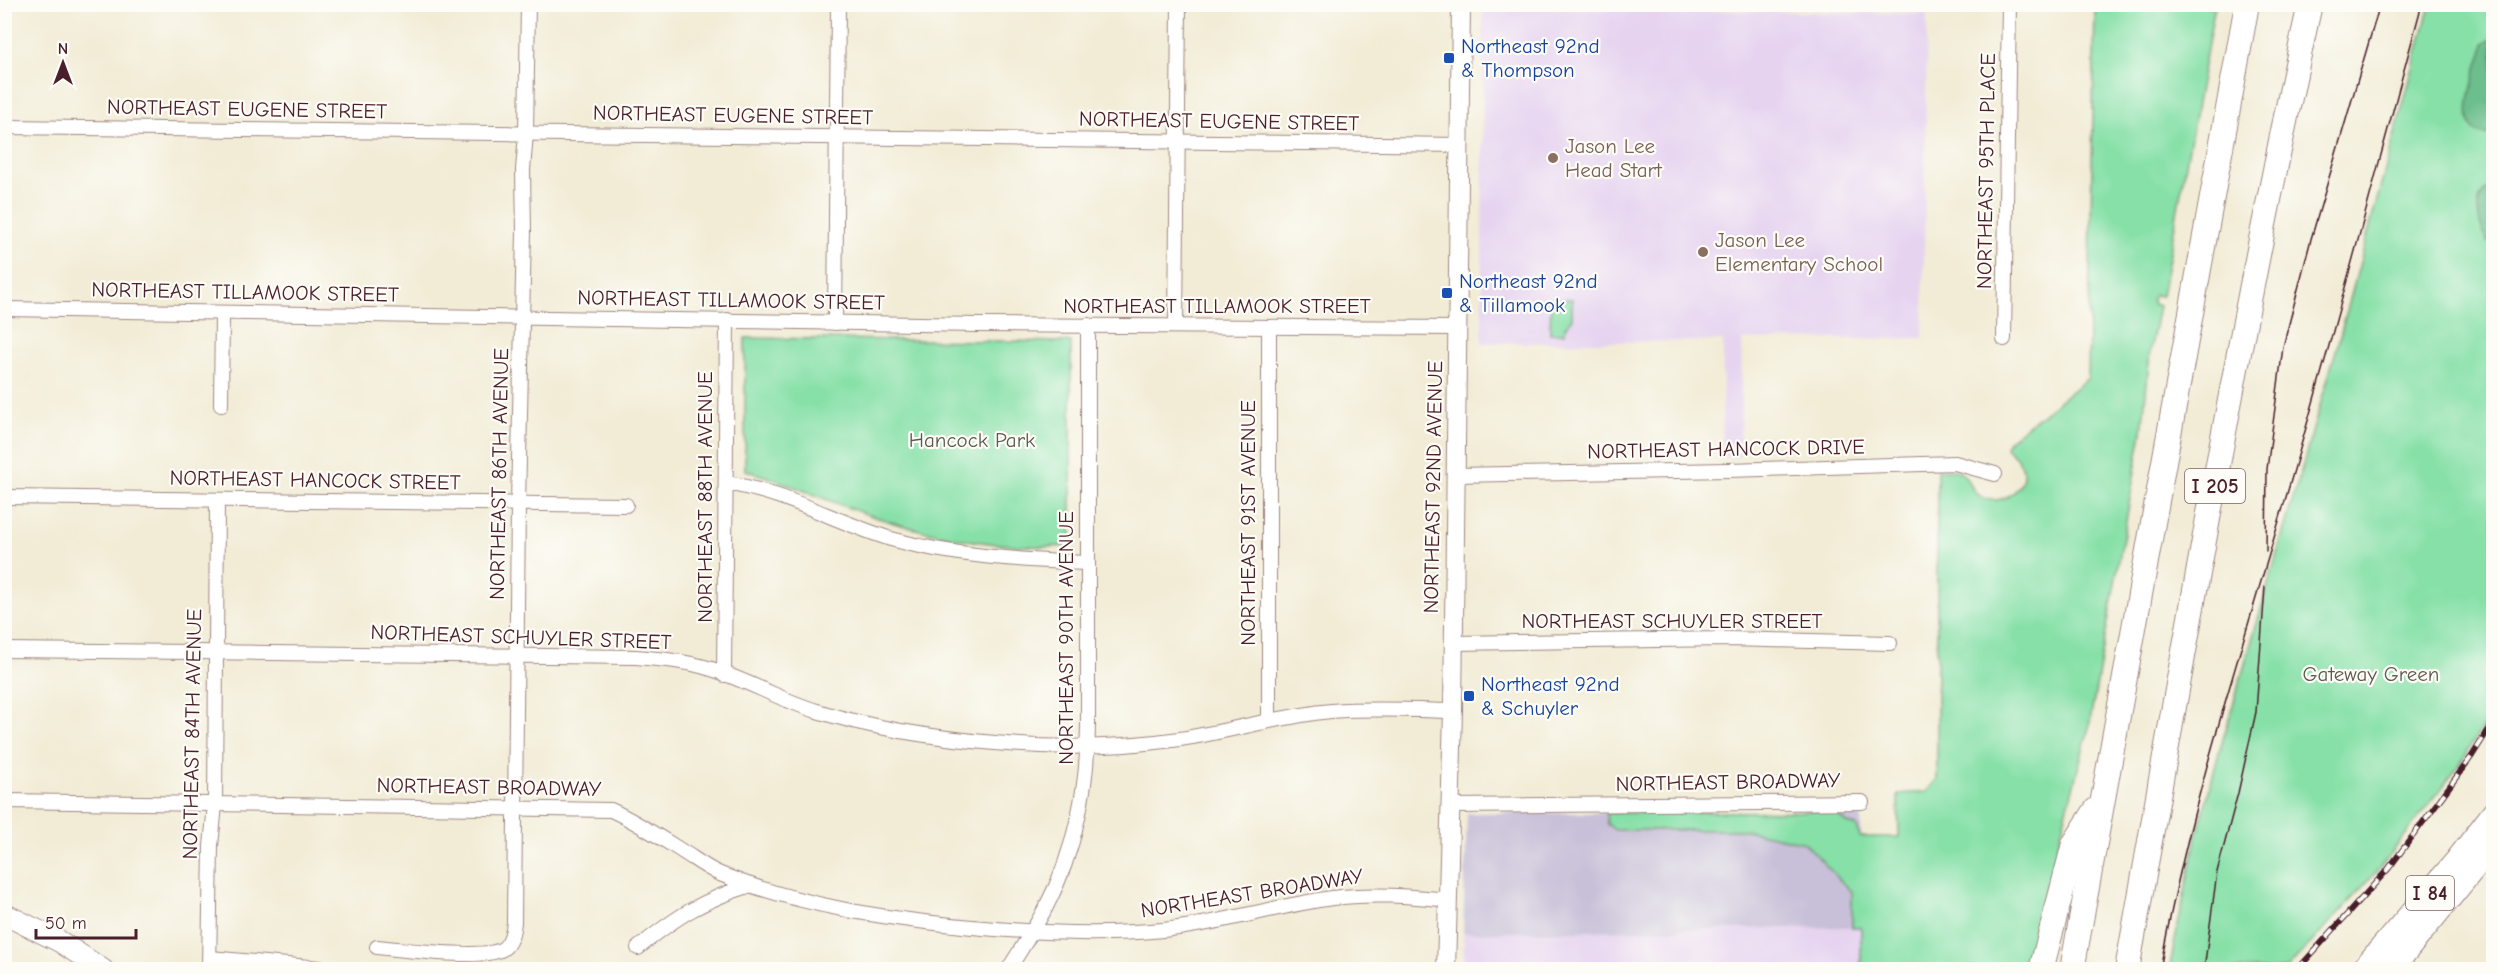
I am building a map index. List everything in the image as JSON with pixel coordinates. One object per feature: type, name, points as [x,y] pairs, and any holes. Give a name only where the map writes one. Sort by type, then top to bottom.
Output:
[{"type":"highway","name":"I 205","points":[[2072,969],[2247,4]]},
{"type":"highway","name":"I 205","points":[[2127,969],[2231,395],[2285,118],[2310,4]]},
{"type":"highway","points":[[2041,969],[2073,844],[2101,803]]},
{"type":"highway","name":"I 84","points":[[2364,969],[2451,869],[2493,813]]},
{"type":"highway","name":"I 84","points":[[2390,969],[2493,843]]},
{"type":"main road","points":[[4,914],[49,935],[103,969]]},
{"type":"street","name":"NORTHEAST 86TH AVENUE","points":[[377,947],[442,953],[495,953],[508,943],[514,922],[522,178],[526,133],[528,4]]},
{"type":"street","points":[[835,323],[838,4]]},
{"type":"street","points":[[1176,326],[1179,4]]},
{"type":"street","name":"NORTHEAST 92ND AVENUE","points":[[1446,969],[1453,711],[1461,4]]},
{"type":"street","name":"NORTHEAST 95TH PLACE","points":[[2004,339],[2009,4]]},
{"type":"street","name":"NORTHEAST EUGENE STREET","points":[[4,127],[1460,145]]},
{"type":"street","name":"NORTHEAST TILLAMOOK STREET","points":[[4,309],[835,323],[1457,328]]},
{"type":"street","points":[[221,405],[222,314]]},
{"type":"street","name":"NORTHEAST 88TH AVENUE","points":[[724,675],[727,320]]},
{"type":"street","name":"NORTHEAST 90TH AVENUE","points":[[1008,969],[1032,932],[1054,888],[1075,826],[1086,775],[1088,748],[1088,326]]},
{"type":"street","name":"NORTHEAST 91ST AVENUE","points":[[1269,327],[1269,720]]},
{"type":"street","name":"NORTHEAST HANCOCK DRIVE","points":[[1456,475],[1718,471],[1955,463],[1995,474]]},
{"type":"street","points":[[726,483],[745,486],[786,499],[858,528],[929,548],[1000,558],[1087,563]]},
{"type":"street","name":"NORTHEAST HANCOCK STREET","points":[[4,497],[626,505]]},
{"type":"street","name":"NORTHEAST 84TH AVENUE","points":[[209,964],[211,846],[215,805],[217,500]]},
{"type":"street","name":"NORTHEAST SCHUYLER STREET","points":[[1454,643],[1728,639],[1890,643]]},
{"type":"street","name":"NORTHEAST SCHUYLER STREET","points":[[4,650],[517,654],[673,660],[709,668],[815,710],[887,729],[994,743],[1088,748],[1183,739],[1269,720],[1333,711],[1453,711]]},
{"type":"street","name":"NORTHEAST BROADWAY","points":[[4,801],[610,810],[632,820],[718,873],[787,896],[862,913],[930,923],[1032,932],[1097,933],[1162,930],[1353,896],[1389,895],[1449,900]]},
{"type":"street","name":"NORTHEAST BROADWAY","points":[[1450,806],[1862,802]]},
{"type":"street","points":[[638,948],[689,910],[718,895],[751,885]]},
{"type":"street","points":[[209,964],[342,969]]},
{"type":"shaded area","name":"Jason Lee Elementary School","points":[[1483,7],[1927,14],[1923,338],[1742,340],[1740,457],[1722,457],[1723,341],[1482,343]]},
{"type":"shaded area","points":[[1861,812],[1862,927],[1463,933],[1467,813]]},
{"type":"shaded area","points":[[1862,927],[1863,969],[1464,969],[1463,933]]},
{"type":"green space","points":[[2095,5],[2215,5],[2162,296],[2154,295],[2152,304],[2159,306],[2150,352],[2142,432],[2089,727],[2025,969],[1861,969],[1861,927],[1852,927],[1852,893],[1805,843],[1745,830],[1615,830],[1607,824],[1606,813],[1835,811],[1846,823],[1857,826],[1860,837],[1899,837],[1898,794],[1926,792],[1937,779],[1937,470],[1960,472],[1981,497],[1988,500],[2010,495],[2020,484],[2023,470],[2019,460],[2006,448],[2008,441],[2088,378]]},
{"type":"green space","name":"Gateway Green","points":[[2430,5],[2493,5],[2493,710],[2458,767],[2379,869],[2287,969],[2169,970],[2194,847],[2217,760],[2337,347]]},
{"type":"green space","points":[[2493,38],[2493,133],[2479,133],[2471,126],[2468,115],[2469,100],[2485,44]]},
{"type":"green space","points":[[2493,185],[2493,241],[2487,241],[2478,210],[2481,195]]},
{"type":"green space","points":[[1551,299],[1572,299],[1572,319],[1565,327],[1565,333],[1550,333]]},
{"type":"green space","name":"Hancock Park","points":[[745,338],[1071,342],[1071,546],[997,544],[922,531],[745,470]]},
{"type":"tram line","points":[[2266,551],[2267,469],[2283,347],[2311,239],[2380,4]]},
{"type":"tram line","points":[[2160,970],[2200,793],[2320,379],[2422,4]]},
{"type":"tram line","points":[[2204,970],[2217,872],[2256,712],[2265,587]]},
{"type":"railway","points":[[2297,970],[2389,868],[2472,756],[2494,721]]},
{"type":"place","name":"Northeast 92nd & Thompson","points":[[1449,58]]},
{"type":"place","name":"Jason Lee Head Start","points":[[1553,158]]},
{"type":"place","name":"Jason Lee Elementary School","points":[[1703,252]]},
{"type":"place","name":"Northeast 92nd & Tillamook","points":[[1447,293]]},
{"type":"place","name":"Northeast 92nd & Schuyler","points":[[1469,696]]}]
